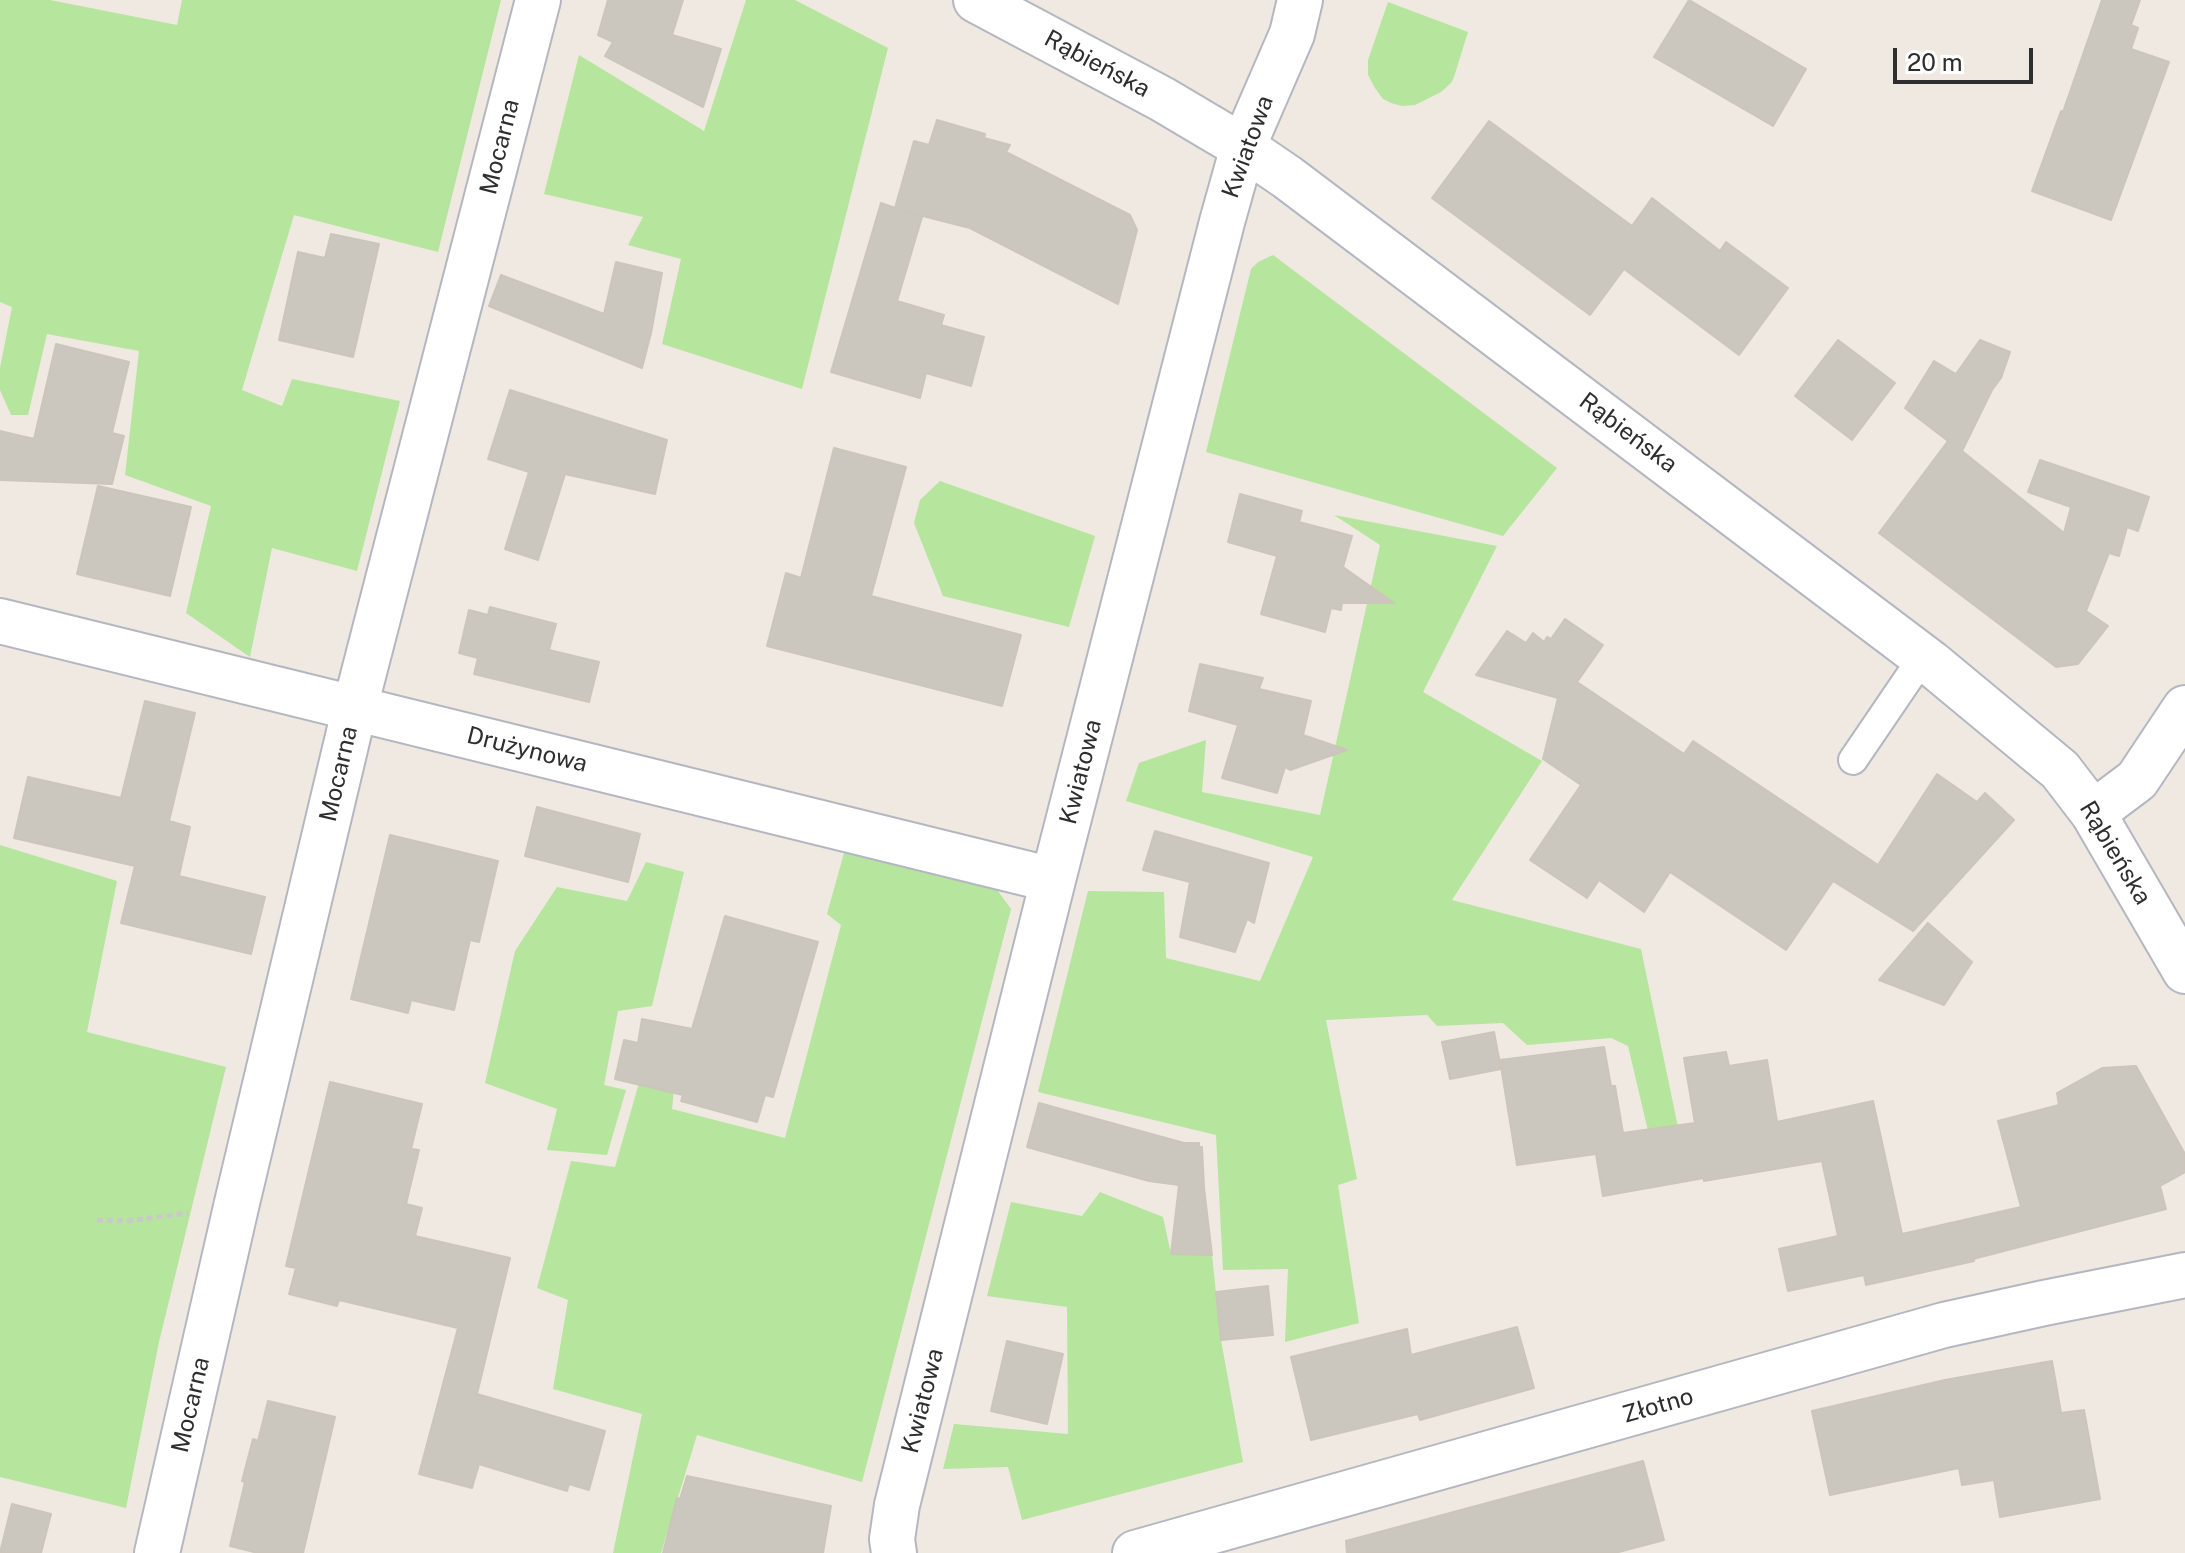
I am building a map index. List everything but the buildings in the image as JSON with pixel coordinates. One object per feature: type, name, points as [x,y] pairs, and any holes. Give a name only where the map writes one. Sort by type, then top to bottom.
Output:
[{"type":"street","name":"Mocarna","points":[[157,1553],[355,707],[538,0]]},
{"type":"street","name":"Rąbieńska","points":[[976,0],[1162,99],[1243,147],[1329,208],[1923,657],[2060,770],[2093,813],[2185,971]]},
{"type":"street","name":"Kwiatowa","points":[[894,1553],[892,1539],[897,1505],[1222,222],[1243,147],[1292,34],[1300,0]]},
{"type":"street","name":"Drużynowa","points":[[0,621],[1053,880]]},
{"type":"street","points":[[2093,813],[2137,780],[2185,708]]},
{"type":"street","name":"Złotno","points":[[1135,1553],[1944,1325],[2185,1275]]},
{"type":"lane","points":[[1853,760],[1923,657]]},
{"type":"path","points":[[97,1220],[127,1221],[236,1207]]},
{"type":"green space","points":[[0,0],[50,0],[177,25],[182,0],[501,0],[438,252],[294,215],[242,390],[282,406],[292,379],[400,401],[357,571],[272,548],[250,657],[186,613],[211,506],[125,475],[139,351],[47,334],[28,415],[11,415],[0,390],[0,368],[12,307],[0,302]]},
{"type":"green space","points":[[746,0],[795,0],[888,48],[802,389],[662,344],[681,259],[628,245],[643,217],[544,194],[579,55],[704,131]]},
{"type":"green space","points":[[1388,2],[1468,32],[1451,83],[1441,92],[1415,105],[1402,106],[1383,99],[1368,75],[1368,60]]},
{"type":"green space","points":[[1273,255],[1557,468],[1503,536],[1206,452],[1251,269]]},
{"type":"green space","points":[[940,481],[1095,536],[1069,627],[943,596],[914,523],[920,500]]},
{"type":"green space","points":[[1334,515],[1497,546],[1423,692],[1542,761],[1452,900],[1641,949],[1689,1180],[1661,1186],[1628,1046],[1611,1038],[1527,1045],[1503,1023],[1437,1026],[1427,1015],[1326,1020],[1357,1179],[1338,1185],[1359,1323],[1285,1342],[1288,1269],[1223,1270],[1216,1135],[1038,1092],[1088,891],[1164,892],[1166,958],[1260,981],[1313,857],[1126,801],[1139,763],[1206,740],[1202,792],[1320,815],[1380,545]]},
{"type":"green space","points":[[0,845],[117,881],[87,1032],[226,1067],[159,1342],[126,1508],[0,1477]]},
{"type":"green space","points":[[844,853],[995,887],[1011,909],[862,1482],[697,1435],[661,1553],[613,1553],[642,1414],[553,1389],[568,1300],[537,1288],[571,1161],[615,1167],[639,1083],[674,1090],[672,1109],[785,1138],[841,925],[827,914]]},
{"type":"green space","points":[[646,862],[684,872],[652,1006],[618,1011],[604,1085],[626,1090],[607,1155],[547,1150],[557,1109],[485,1083],[515,951],[557,887],[627,901]]},
{"type":"green space","points":[[1100,1192],[1163,1217],[1171,1254],[1212,1255],[1221,1340],[1243,1462],[1022,1520],[1008,1467],[943,1469],[954,1424],[1068,1434],[1067,1307],[987,1296],[1011,1202],[1082,1216]]}]
